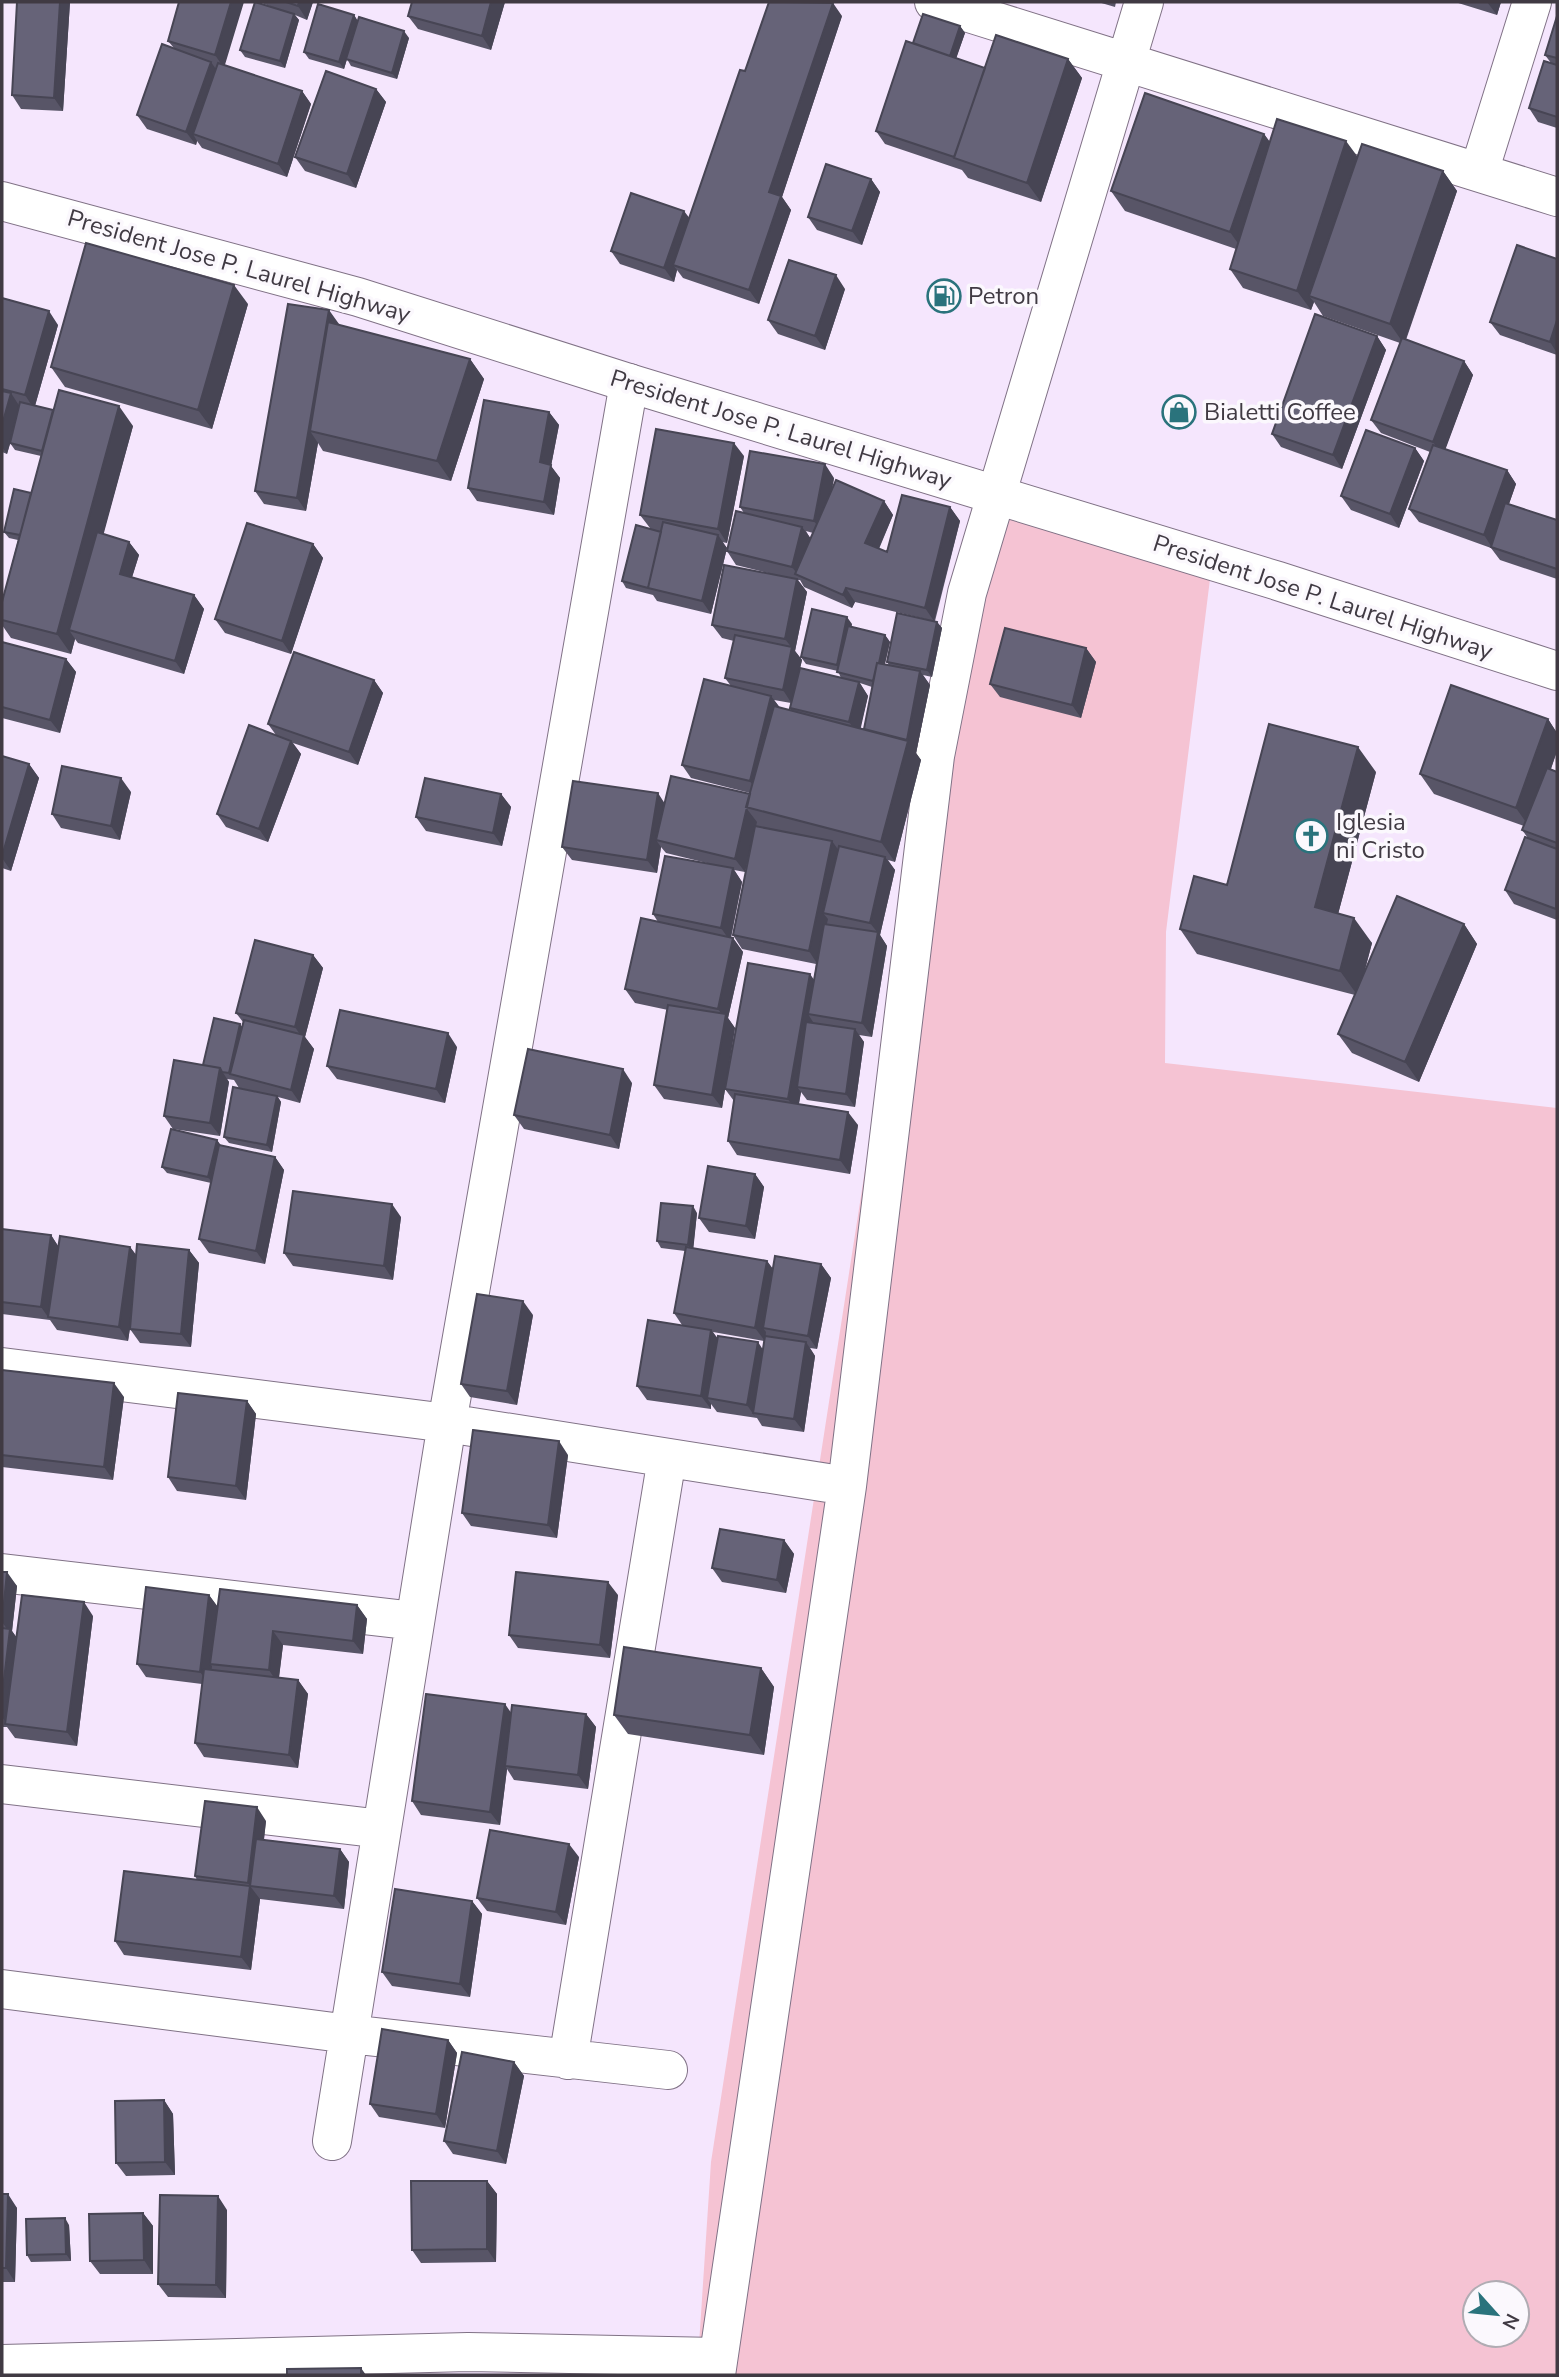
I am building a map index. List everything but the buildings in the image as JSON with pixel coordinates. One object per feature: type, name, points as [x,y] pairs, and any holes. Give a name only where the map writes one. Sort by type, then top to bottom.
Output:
[{"type":"main road","points":[[934,2],[1557,197]]},
{"type":"main road","points":[[2,2364],[717,2366],[847,1486],[935,756],[967,593],[1144,2]]},
{"type":"main road","points":[[1479,172],[1532,2]]},
{"type":"main road","name":"President Jose P. Laurel Highway","points":[[2,201],[358,296],[629,383],[997,495],[1557,671]]},
{"type":"main road","points":[[332,2141],[447,1423],[629,383]]},
{"type":"main road","points":[[2,1367],[447,1423],[847,1486]]},
{"type":"main road","points":[[568,2060],[667,1458]]},
{"type":"main road","points":[[2,1573],[415,1621]]},
{"type":"main road","points":[[2,1784],[382,1829]]},
{"type":"main road","points":[[2,1989],[349,2034],[668,2070]]},
{"type":"shaded area","points":[[997,495],[1212,563],[1166,932],[1165,1063],[1557,1108],[1557,2375],[697,2375],[711,2162],[886,1035]]},
{"type":"place","name":"Petron","points":[[944,296]]},
{"type":"place","name":"Bialetti Coffee","points":[[1179,412]]},
{"type":"place","name":"Iglesia ni Cristo","points":[[1311,836]]}]
